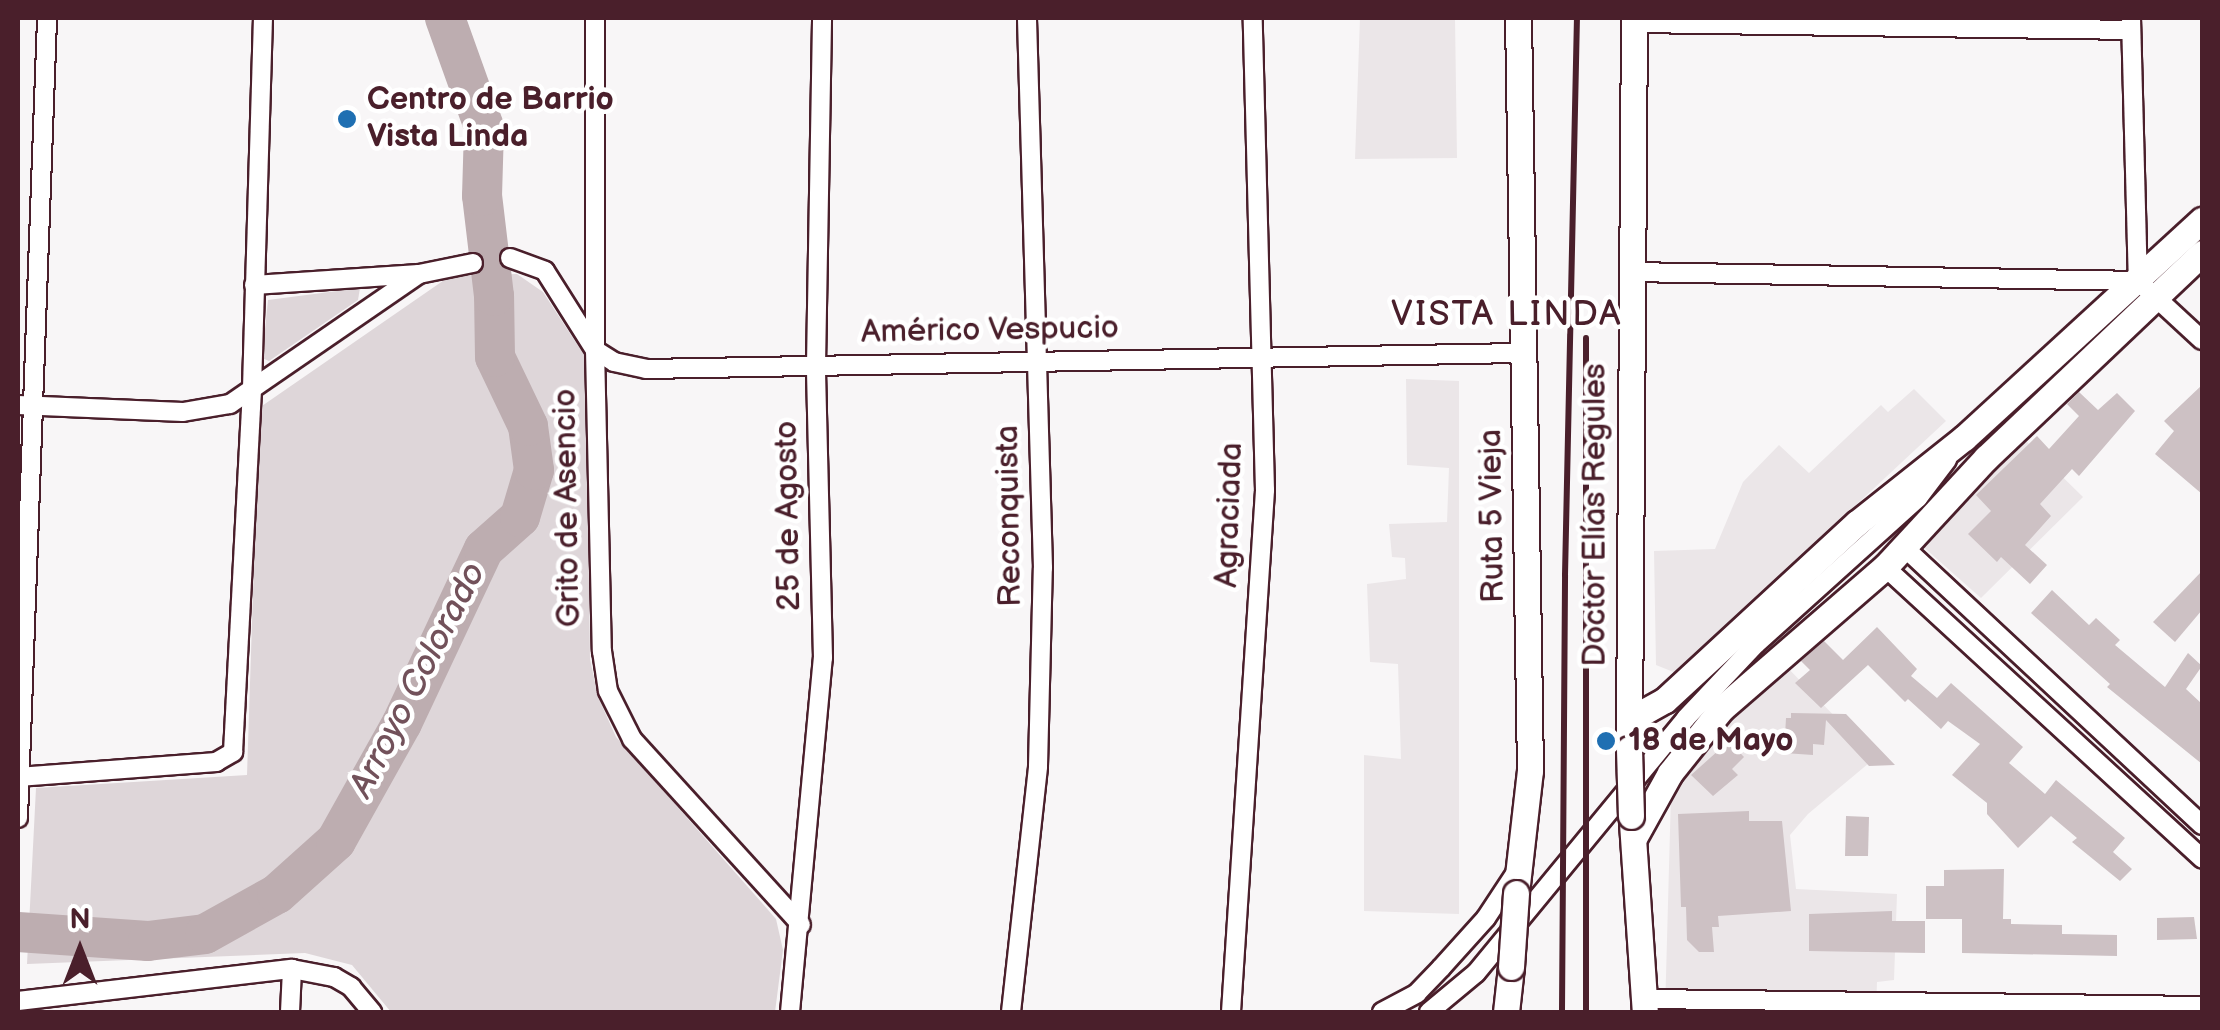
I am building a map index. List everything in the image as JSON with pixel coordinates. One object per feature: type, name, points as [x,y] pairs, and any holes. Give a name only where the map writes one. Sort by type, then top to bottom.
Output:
[{"type":"street","points":[[18,818],[24,406],[47,18]]},
{"type":"street","points":[[19,777],[216,762],[232,752],[252,388],[263,18]]},
{"type":"street","name":"Grito de Asencio","points":[[595,18],[595,350],[602,651],[608,690],[632,739],[801,925]]},
{"type":"street","name":"25 de Agosto","points":[[790,1012],[801,925],[822,658],[816,365],[822,18]]},
{"type":"street","name":"Reconquista","points":[[1012,1012],[1038,766],[1043,568],[1027,18]]},
{"type":"street","name":"Agraciada","points":[[1231,1012],[1264,490],[1253,18]]},
{"type":"street","name":"Ruta 5 Vieja","points":[[1506,1012],[1530,772],[1518,18]]},
{"type":"street","points":[[1634,20],[2131,24],[2146,289]]},
{"type":"street","name":"Doctor Elías Regules","points":[[1634,20],[1629,749],[1645,1006]]},
{"type":"street","points":[[18,184],[39,185]]},
{"type":"street","points":[[1633,827],[1721,710],[1905,548],[2146,289],[2202,220]]},
{"type":"street","points":[[1630,720],[1665,700],[1857,523],[2146,289],[2202,252]]},
{"type":"street","points":[[510,258],[545,271],[595,350]]},
{"type":"street","points":[[254,285],[419,274],[473,263]]},
{"type":"street","points":[[1630,272],[2146,289],[2202,340]]},
{"type":"street","points":[[24,406],[184,412],[230,404],[419,274]]},
{"type":"street","name":"Américo Vespucio","points":[[595,350],[614,362],[646,368],[1523,353]]},
{"type":"street","points":[[1430,1012],[1476,973],[1686,718],[1756,644],[1918,498],[1964,438]]},
{"type":"street","points":[[1918,498],[1986,458]]},
{"type":"street","points":[[1905,548],[2202,825]]},
{"type":"street","points":[[1885,566],[2202,859]]},
{"type":"street","points":[[1382,1012],[1417,993],[1517,882]]},
{"type":"street","points":[[18,1001],[292,970],[334,977],[372,1012]]},
{"type":"street","points":[[290,1012],[292,970]]},
{"type":"street","points":[[1645,1006],[2202,1006]]},
{"type":"shaded area","points":[[1360,18],[1455,18],[1457,158],[1355,159]]},
{"type":"shaded area","points":[[517,274],[543,292],[586,358],[590,659],[598,697],[616,737],[776,919],[783,950],[775,1012],[391,1012],[352,965],[305,953],[27,964],[36,788],[247,775],[259,408],[450,276]]},
{"type":"shaded area","points":[[360,288],[358,300],[269,361],[262,358],[268,300]]},
{"type":"shaded area","points":[[1406,379],[1459,381],[1459,914],[1364,911],[1364,755],[1401,759],[1398,664],[1370,662],[1367,584],[1406,579],[1405,558],[1392,557],[1389,524],[1447,522],[1449,468],[1407,465]]},
{"type":"shaded area","points":[[1914,389],[1946,421],[1676,673],[1656,665],[1654,551],[1715,549],[1743,482],[1779,445],[1809,473],[1881,405],[1888,412]]},
{"type":"shaded area","points":[[2025,440],[2083,497],[1981,598],[1920,544]]},
{"type":"shaded area","points":[[1784,664],[1875,758],[1808,814],[1790,835],[1796,889],[1897,894],[1894,980],[1877,982],[1876,1012],[1665,1012],[1671,794],[1687,768]]},
{"type":"building","points":[[2202,385],[2202,494],[2155,454],[2174,431],[2164,421]]},
{"type":"building","points":[[2079,392],[2098,410],[2117,393],[2135,411],[2079,476],[2072,469],[2040,504],[2051,516],[2025,545],[2047,565],[2030,584],[2001,557],[1997,562],[1968,534],[1991,511],[1976,495],[2037,436],[2049,449],[2079,416],[2067,404]]},
{"type":"building","points":[[2202,571],[2202,610],[2175,642],[2153,622]]},
{"type":"building","points":[[2052,590],[2089,625],[2096,618],[2120,640],[2115,645],[2165,687],[2188,653],[2202,666],[2186,689],[2202,704],[2202,764],[2107,687],[2110,684],[2031,613]]},
{"type":"building","points":[[1877,627],[1917,669],[1911,676],[1937,698],[1951,683],[2023,747],[2009,763],[2045,794],[2056,780],[2125,838],[2113,852],[2132,869],[2120,881],[2072,842],[2077,838],[2051,816],[2018,848],[1987,814],[1987,803],[1952,775],[1980,744],[1948,721],[1941,729],[1908,699],[1905,702],[1868,665],[1821,708],[1795,683],[1810,670],[1801,661],[1824,641],[1843,660]]},
{"type":"building","points":[[1791,713],[1846,714],[1895,765],[1869,766],[1826,720],[1824,745],[1813,744],[1813,755],[1784,753],[1786,718],[1791,718]]},
{"type":"building","points":[[1729,741],[1744,757],[1732,769],[1738,775],[1713,796],[1691,775]]},
{"type":"building","points":[[1749,811],[1749,821],[1782,821],[1791,911],[1718,916],[1719,927],[1712,927],[1714,952],[1699,952],[1687,940],[1686,907],[1681,907],[1678,814]]},
{"type":"building","points":[[1846,816],[1869,817],[1868,856],[1845,856]]},
{"type":"building","points":[[2004,869],[2003,919],[2011,919],[2011,924],[2062,925],[2062,934],[2117,935],[2117,956],[1962,953],[1962,919],[1926,919],[1926,886],[1944,886],[1944,870]]},
{"type":"building","points":[[1892,911],[1892,921],[1925,921],[1925,953],[1809,951],[1809,914]]},
{"type":"building","points":[[2194,917],[2197,939],[2157,940],[2157,918]]},
{"type":"waterway","name":"Arroyo Colorado","points":[[18,932],[148,941],[205,934],[277,894],[336,841],[402,723],[484,549],[520,517],[534,470],[528,426],[495,357],[494,296],[482,196],[484,127],[445,18]]},
{"type":"railway","points":[[1562,1012],[1565,575],[1577,18]]},
{"type":"railway","points":[[1586,338],[1586,1012]]},
{"type":"place","name":"Centro de Barrio Vista Linda","points":[[347,119]]},
{"type":"place","name":"18 de Mayo","points":[[1606,741]]},
{"type":"district","name":"VISTA LINDA","points":[[1507,315]]}]
